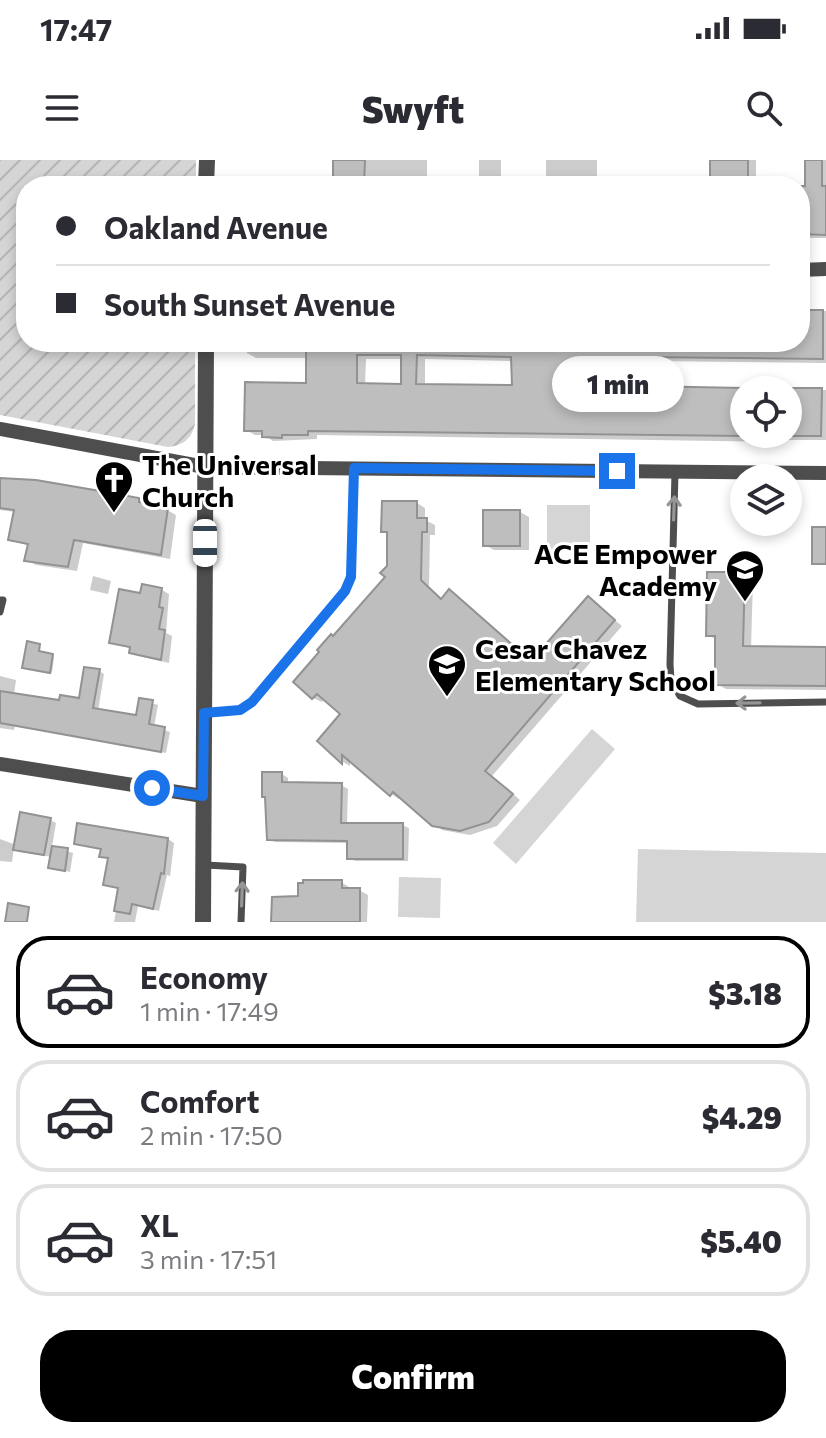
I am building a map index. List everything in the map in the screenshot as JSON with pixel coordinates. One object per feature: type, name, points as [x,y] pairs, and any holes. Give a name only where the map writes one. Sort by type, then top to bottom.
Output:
[{"type":"street","points":[[203,922],[206,352]]},
{"type":"street","points":[[0,429],[205,467],[826,473]]},
{"type":"street","points":[[0,764],[203,796]]},
{"type":"lane","points":[[204,713],[240,710],[252,702],[345,591],[351,577],[354,468]]},
{"type":"lane","points":[[676,471],[670,664],[671,680],[680,696],[698,704],[826,702]]},
{"type":"lane","points":[[0,600],[3,600],[0,612]]},
{"type":"lane","points":[[203,865],[243,867],[241,922]]},
{"type":"shaded area","points":[[0,160],[196,160],[196,176],[16,176],[16,352],[195,352],[195,424],[189,437],[182,443],[168,447],[0,415]]},
{"type":"shaded area","points":[[547,505],[590,505],[590,549],[547,549]]},
{"type":"shaded area","points":[[592,729],[615,749],[516,864],[493,843]]},
{"type":"shaded area","points":[[638,849],[826,853],[826,922],[636,922]]},
{"type":"shaded area","points":[[399,877],[441,878],[440,918],[398,917]]},
{"type":"building","points":[[333,160],[365,160],[364,176],[333,176]]},
{"type":"building","points":[[710,160],[748,160],[748,176],[710,176]]},
{"type":"building","points":[[805,160],[822,160],[822,186],[826,186],[826,235],[810,234],[810,176],[805,176]]},
{"type":"building","points":[[810,310],[823,310],[823,359],[642,357],[641,386],[730,388],[730,436],[308,431],[308,435],[262,437],[262,431],[244,431],[245,382],[306,383],[306,352],[810,352]],"holes":[[[357,355],[401,355],[401,384],[357,383]],[[417,355],[511,357],[512,385],[416,384]],[[576,359],[602,359],[602,386],[576,386]]]},
{"type":"building","points":[[802,388],[822,388],[821,436],[802,436]]},
{"type":"building","points":[[0,478],[36,480],[106,492],[139,498],[139,502],[168,508],[161,555],[74,540],[68,567],[24,561],[28,544],[8,540],[14,510],[0,508]]},
{"type":"building","points":[[382,501],[417,501],[417,518],[427,518],[427,532],[422,532],[421,580],[441,599],[449,589],[531,661],[588,596],[615,620],[485,771],[513,794],[489,822],[460,831],[432,826],[393,792],[390,796],[342,755],[342,764],[317,741],[340,714],[317,694],[312,699],[293,682],[331,634],[333,636],[385,577],[380,573],[387,566],[387,532],[381,532]]},
{"type":"building","points":[[483,510],[520,510],[520,546],[483,546]]},
{"type":"building","points":[[812,527],[826,527],[826,564],[812,564]]},
{"type":"building","points":[[707,572],[745,572],[743,646],[826,647],[826,686],[715,685],[715,636],[706,636]]},
{"type":"building","points":[[142,584],[162,588],[159,607],[163,608],[159,629],[165,630],[161,660],[129,653],[130,647],[109,643],[119,589],[140,593]]},
{"type":"building","points":[[27,641],[40,644],[39,651],[53,654],[50,673],[22,668]]},
{"type":"building","points":[[84,667],[100,669],[93,708],[136,715],[139,698],[153,700],[149,724],[165,727],[161,752],[0,723],[0,691],[59,700],[60,695],[79,698]]},
{"type":"building","points":[[262,772],[282,772],[282,782],[342,783],[341,823],[403,823],[403,859],[347,859],[347,841],[267,840]]},
{"type":"building","points":[[20,812],[51,818],[44,855],[13,850]]},
{"type":"building","points":[[77,823],[168,838],[164,874],[161,873],[153,909],[132,904],[130,914],[114,911],[118,888],[103,885],[108,858],[99,857],[101,849],[74,844]]},
{"type":"building","points":[[52,846],[68,848],[65,871],[48,868]]},
{"type":"building","points":[[303,880],[342,880],[342,888],[360,888],[360,922],[271,922],[272,897],[298,896],[298,883],[303,883]]},
{"type":"building","points":[[8,903],[29,907],[27,922],[5,922]]},
{"type":"place","name":"The Universal Church","points":[[114,514]]},
{"type":"place","name":"ACE Empower Academy","points":[[745,603]]},
{"type":"place","name":"Cesar Chavez Elementary School","points":[[447,698]]},
{"type":"route","points":[[152,788],[203,796],[204,713],[240,710],[252,702],[345,591],[351,577],[354,468],[617,471]]}]
